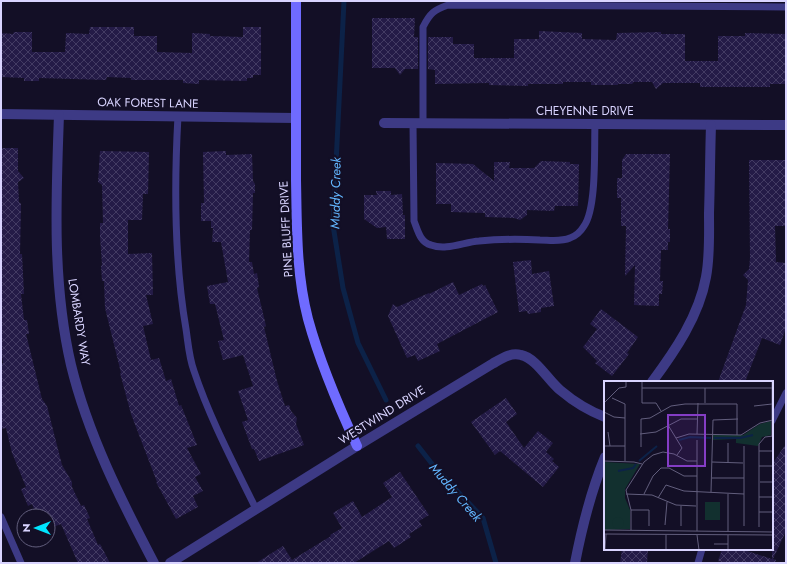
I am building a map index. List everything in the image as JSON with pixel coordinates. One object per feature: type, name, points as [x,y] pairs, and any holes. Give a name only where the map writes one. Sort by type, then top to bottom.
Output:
[{"type":"street","name":"PINE BLUFF DRIVE","points":[[296,1],[297,250],[301,285],[308,318],[322,364],[357,446]]},
{"type":"street","name":"OAK FOREST LANE","points":[[1,114],[296,118]]},
{"type":"street","name":"LOMBARDY WAY","points":[[59,115],[56,220],[63,324],[80,396],[99,450],[124,505],[154,563]]},
{"type":"street","name":"CHEYENNE DRIVE","points":[[384,123],[786,125]]},
{"type":"street","points":[[653,381],[668,360],[685,332],[698,303],[706,277],[709,237],[711,125]]},
{"type":"street","name":"WESTWIND DRIVE","points":[[170,563],[357,446],[509,355],[521,355],[531,359],[560,390],[579,404],[604,416]]},
{"type":"street","points":[[575,563],[580,536],[604,460]]},
{"type":"lane","points":[[595,124],[592,200],[589,217],[578,233],[571,238],[559,240],[512,239],[478,241],[442,247],[430,245],[419,235],[414,221],[423,27],[429,16],[437,9],[448,5],[786,7]]},
{"type":"lane","points":[[178,116],[175,161],[176,226],[180,296],[193,369],[219,434],[256,509]]},
{"type":"lane","points":[[773,419],[786,393]]},
{"type":"lane","points":[[1,517],[21,563]]},
{"type":"lane","points":[[698,563],[702,550]]},
{"type":"building","points":[[372,18],[415,18],[414,37],[418,37],[418,69],[405,69],[400,75],[395,68],[372,68]]},
{"type":"building","points":[[90,27],[134,27],[134,36],[157,36],[157,52],[192,53],[192,33],[210,34],[210,36],[243,37],[243,27],[261,27],[261,75],[253,75],[253,78],[247,78],[247,81],[199,80],[199,84],[183,83],[183,80],[131,80],[131,78],[107,77],[106,80],[39,78],[39,81],[24,81],[24,78],[1,77],[1,33],[13,34],[14,32],[32,32],[32,52],[65,52],[66,33],[89,34]]},
{"type":"building","points":[[539,31],[582,33],[582,39],[616,40],[617,33],[661,32],[661,34],[685,34],[685,61],[718,61],[718,36],[745,36],[745,33],[786,34],[786,84],[770,84],[770,87],[700,87],[700,83],[663,83],[656,89],[652,82],[634,82],[632,84],[618,85],[591,85],[591,82],[563,82],[563,84],[528,84],[528,86],[489,85],[489,83],[435,84],[435,70],[428,69],[428,37],[453,37],[453,44],[474,44],[474,58],[514,58],[514,39],[539,39]]},
{"type":"building","points":[[1,148],[18,148],[18,171],[24,178],[18,182],[19,202],[21,204],[20,254],[22,254],[24,294],[21,294],[24,320],[27,320],[29,334],[26,334],[42,399],[47,406],[62,465],[72,482],[72,487],[81,506],[84,505],[90,518],[87,519],[98,545],[100,544],[110,563],[78,563],[61,524],[56,526],[56,508],[34,508],[32,504],[28,506],[21,489],[26,487],[12,453],[6,428],[1,429],[1,364],[3,363],[1,348]]},
{"type":"building","points":[[100,151],[149,152],[148,194],[143,194],[142,220],[128,220],[128,254],[152,253],[153,295],[146,295],[153,324],[143,326],[151,360],[159,358],[166,381],[171,379],[179,406],[181,405],[197,445],[187,448],[201,474],[195,477],[203,491],[193,496],[198,507],[176,519],[156,482],[131,414],[105,308],[100,236],[100,223],[103,223],[102,185],[98,182]]},
{"type":"building","points":[[226,151],[226,155],[252,154],[255,193],[253,193],[249,262],[252,262],[254,274],[257,273],[259,287],[257,288],[266,326],[264,327],[277,381],[285,406],[289,405],[291,411],[297,418],[296,424],[304,445],[259,461],[254,449],[252,449],[242,422],[248,420],[238,391],[253,386],[243,355],[223,360],[218,341],[224,340],[215,304],[210,304],[207,286],[228,282],[221,242],[212,242],[213,228],[211,228],[211,221],[201,221],[201,203],[204,203],[203,152]]},
{"type":"building","points":[[626,154],[670,154],[668,229],[670,229],[670,242],[668,242],[668,250],[661,250],[660,281],[663,281],[662,294],[659,294],[659,306],[634,305],[635,265],[625,276],[626,226],[621,226],[621,198],[617,198],[617,178],[622,178],[622,160]]},
{"type":"building","points":[[749,160],[786,160],[786,226],[775,226],[776,262],[786,263],[786,328],[780,345],[762,338],[745,381],[718,381],[746,305],[748,280],[743,275],[749,269]]},
{"type":"building","points":[[541,161],[570,162],[570,164],[579,164],[578,206],[555,206],[554,211],[527,210],[527,215],[520,220],[514,218],[485,217],[485,213],[451,212],[451,204],[436,204],[436,163],[473,164],[494,181],[494,162],[510,162],[509,168],[534,168]]},
{"type":"building","points":[[376,191],[391,191],[391,195],[402,194],[403,215],[405,215],[405,239],[387,239],[386,227],[377,228],[364,219],[364,195],[377,195]]},
{"type":"building","points":[[531,260],[532,274],[549,271],[554,306],[541,308],[541,312],[528,314],[527,311],[519,312],[513,262]]},
{"type":"building","points":[[453,282],[459,295],[482,284],[483,286],[485,285],[498,312],[437,344],[440,351],[418,361],[415,355],[407,358],[388,316],[393,304],[397,307]]},
{"type":"building","points":[[601,309],[638,337],[627,353],[629,354],[612,376],[595,363],[597,361],[583,347],[597,329],[590,324]]},
{"type":"building","points":[[506,398],[517,414],[506,422],[524,448],[538,431],[553,443],[546,452],[554,459],[552,461],[559,467],[543,487],[500,451],[495,455],[471,422]]},
{"type":"building","points":[[786,444],[786,531],[773,559],[776,560],[775,563],[726,563],[718,561],[722,550],[744,550],[772,559],[773,463]]},
{"type":"building","points":[[400,472],[429,515],[419,521],[422,526],[409,534],[411,537],[394,548],[389,541],[354,563],[256,563],[283,546],[292,560],[331,536],[330,535],[342,528],[333,513],[353,501],[362,517],[392,497],[383,483]]},
{"type":"building","points":[[622,550],[648,550],[647,563],[620,563]]},
{"type":"waterway","name":"Muddy Creek","points":[[344,1],[333,225],[343,288],[358,343],[386,400]]},
{"type":"waterway","name":"Muddy Creek","points":[[418,446],[436,469],[483,518],[496,563]]}]
